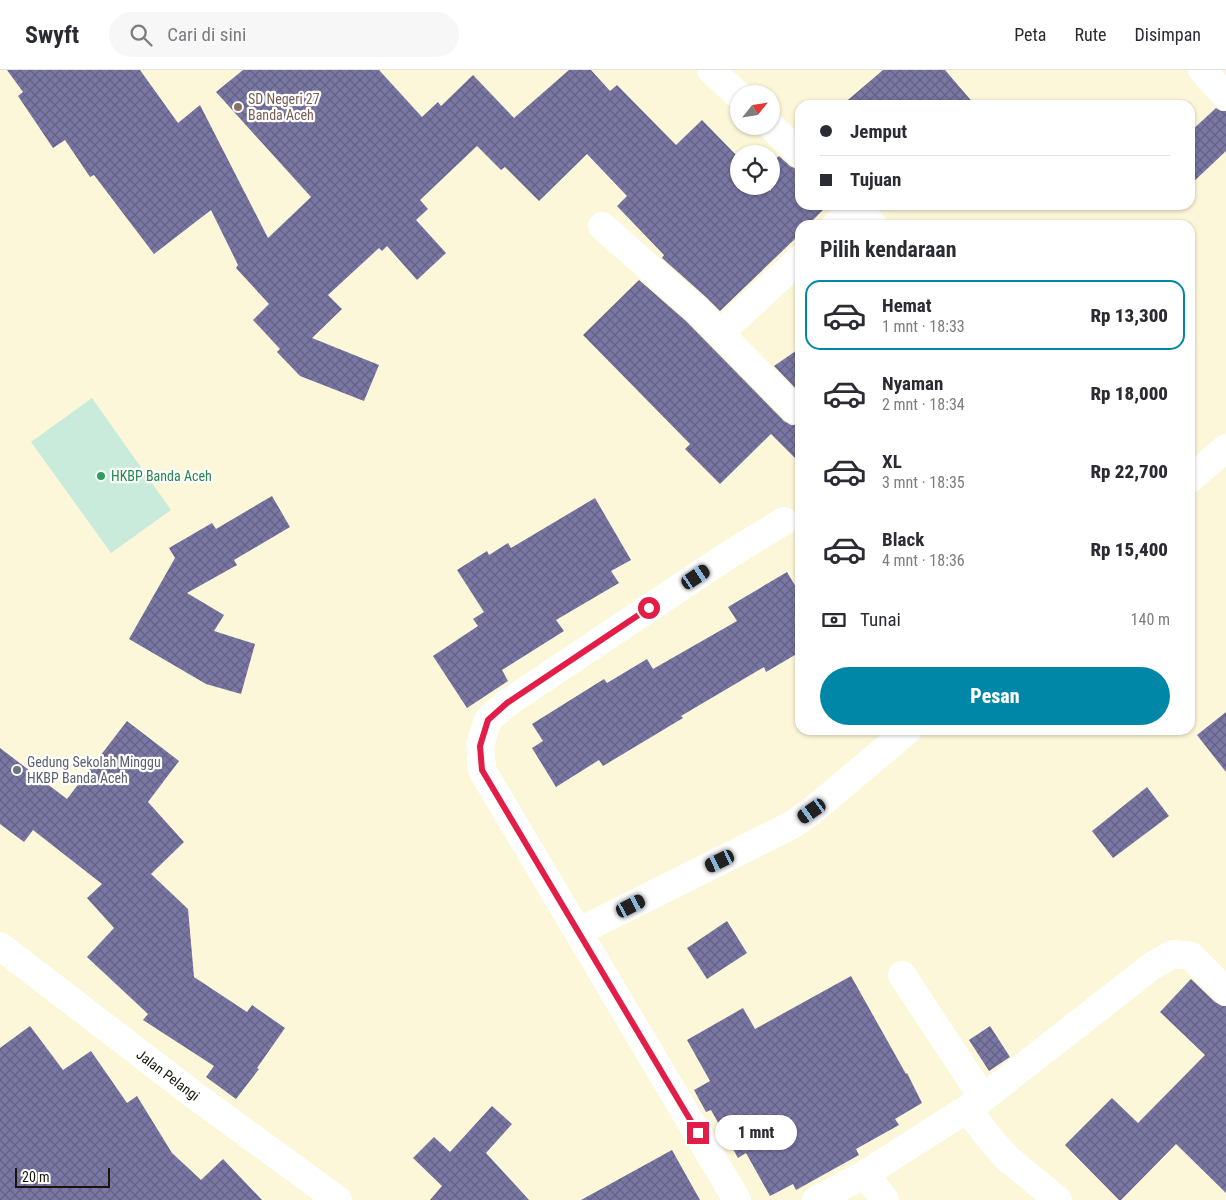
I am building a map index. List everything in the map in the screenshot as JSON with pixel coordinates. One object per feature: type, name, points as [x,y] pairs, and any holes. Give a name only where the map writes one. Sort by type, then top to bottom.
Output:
[{"type":"street","points":[[711,70],[730,88]]},
{"type":"street","points":[[1202,70],[1226,96]]},
{"type":"street","points":[[780,135],[795,149]]},
{"type":"street","points":[[846,220],[861,212]]},
{"type":"street","points":[[602,226],[697,310],[795,410]]},
{"type":"street","points":[[720,333],[795,264]]},
{"type":"street","points":[[1195,475],[1226,448]]},
{"type":"street","points":[[738,1200],[482,770],[480,746],[488,720],[507,703],[719,561],[784,521]]},
{"type":"street","points":[[578,932],[792,825],[812,811],[902,735]]},
{"type":"street","name":"Jalan Pelangi","points":[[0,946],[327,1197]]},
{"type":"street","points":[[816,1200],[865,1174],[975,1104],[1152,966],[1173,954],[1191,956],[1226,991]]},
{"type":"street","points":[[902,975],[975,1104],[992,1141],[1007,1158],[1058,1200]]},
{"type":"street","points":[[865,1174],[885,1200]]},
{"type":"green space","name":"HKBP Banda Aceh","points":[[92,398],[171,510],[111,553],[31,442]]},
{"type":"building","points":[[7,70],[140,70],[178,123],[200,105],[268,238],[311,197],[216,92],[243,70],[379,70],[422,117],[438,102],[441,106],[473,75],[514,118],[569,70],[591,70],[610,91],[617,85],[676,145],[702,120],[730,149],[730,195],[780,195],[780,157],[795,168],[795,210],[823,210],[813,220],[795,220],[795,239],[720,311],[662,258],[664,255],[617,206],[627,196],[587,154],[539,201],[505,167],[501,170],[477,146],[420,200],[428,209],[416,220],[446,253],[417,280],[387,246],[382,251],[379,248],[328,295],[342,309],[312,338],[379,365],[364,401],[300,376],[277,352],[280,349],[253,320],[269,304],[236,268],[238,265],[211,210],[154,254],[94,175],[90,177],[65,140],[53,148],[18,96],[23,92]]},
{"type":"building","points":[[883,70],[945,70],[971,100],[848,100]]},
{"type":"building","points":[[1216,108],[1226,111],[1226,151],[1195,180],[1195,127]]},
{"type":"building","points":[[639,280],[686,321],[784,421],[795,425],[795,458],[771,434],[720,484],[685,449],[690,444],[583,335]]},
{"type":"building","points":[[795,351],[795,388],[774,366]]},
{"type":"building","points":[[272,496],[290,527],[234,560],[237,565],[187,593],[224,615],[214,631],[255,644],[241,694],[206,684],[129,639],[175,558],[169,548],[212,523],[216,529]]},
{"type":"building","points":[[595,498],[631,560],[611,571],[619,583],[556,620],[564,631],[502,670],[508,681],[467,708],[433,656],[478,626],[473,619],[484,612],[457,570],[487,551],[489,555],[508,543],[511,548]]},
{"type":"building","points":[[787,572],[795,586],[795,655],[766,672],[764,667],[681,716],[683,718],[603,766],[599,760],[556,787],[532,748],[543,741],[532,724],[604,679],[607,683],[647,659],[653,669],[737,621],[728,607]]},
{"type":"building","points":[[1226,712],[1226,772],[1197,735]]},
{"type":"building","points":[[127,721],[179,761],[148,802],[184,842],[151,874],[188,909],[194,977],[247,1012],[252,1005],[285,1028],[257,1068],[259,1069],[236,1099],[206,1077],[214,1066],[143,1020],[148,1014],[87,957],[114,928],[87,898],[102,884],[33,830],[24,842],[0,824],[0,748],[67,799]]},
{"type":"building","points":[[1147,787],[1169,816],[1113,858],[1092,831]]},
{"type":"building","points":[[727,921],[747,953],[707,979],[687,948]]},
{"type":"building","points":[[851,976],[907,1073],[922,1103],[895,1119],[899,1125],[856,1149],[859,1155],[796,1190],[793,1184],[770,1196],[746,1153],[738,1158],[711,1110],[706,1112],[694,1090],[710,1081],[687,1040],[743,1008],[755,1029]]},
{"type":"building","points":[[1191,979],[1215,1002],[1226,1006],[1226,1193],[1176,1144],[1119,1200],[1065,1145],[1112,1098],[1138,1123],[1205,1055],[1160,1012]]},
{"type":"building","points":[[30,1026],[63,1070],[91,1051],[127,1103],[137,1096],[172,1153],[201,1180],[223,1159],[262,1200],[0,1200],[0,1048]]},
{"type":"building","points":[[990,1026],[1010,1057],[989,1071],[969,1040]]},
{"type":"building","points":[[492,1106],[512,1124],[486,1153],[529,1200],[430,1200],[442,1186],[413,1158],[434,1137],[450,1152]]},
{"type":"building","points":[[672,1150],[700,1200],[581,1200]]},
{"type":"place","name":"SD Negeri 27 Banda Aceh","points":[[238,107]]},
{"type":"place","name":"HKBP Banda Aceh","points":[[101,476]]},
{"type":"place","name":"Gedung Sekolah Minggu HKBP Banda Aceh","points":[[17,770]]},
{"type":"route","points":[[649,608],[507,703],[488,720],[480,746],[482,770],[698,1133]]}]
